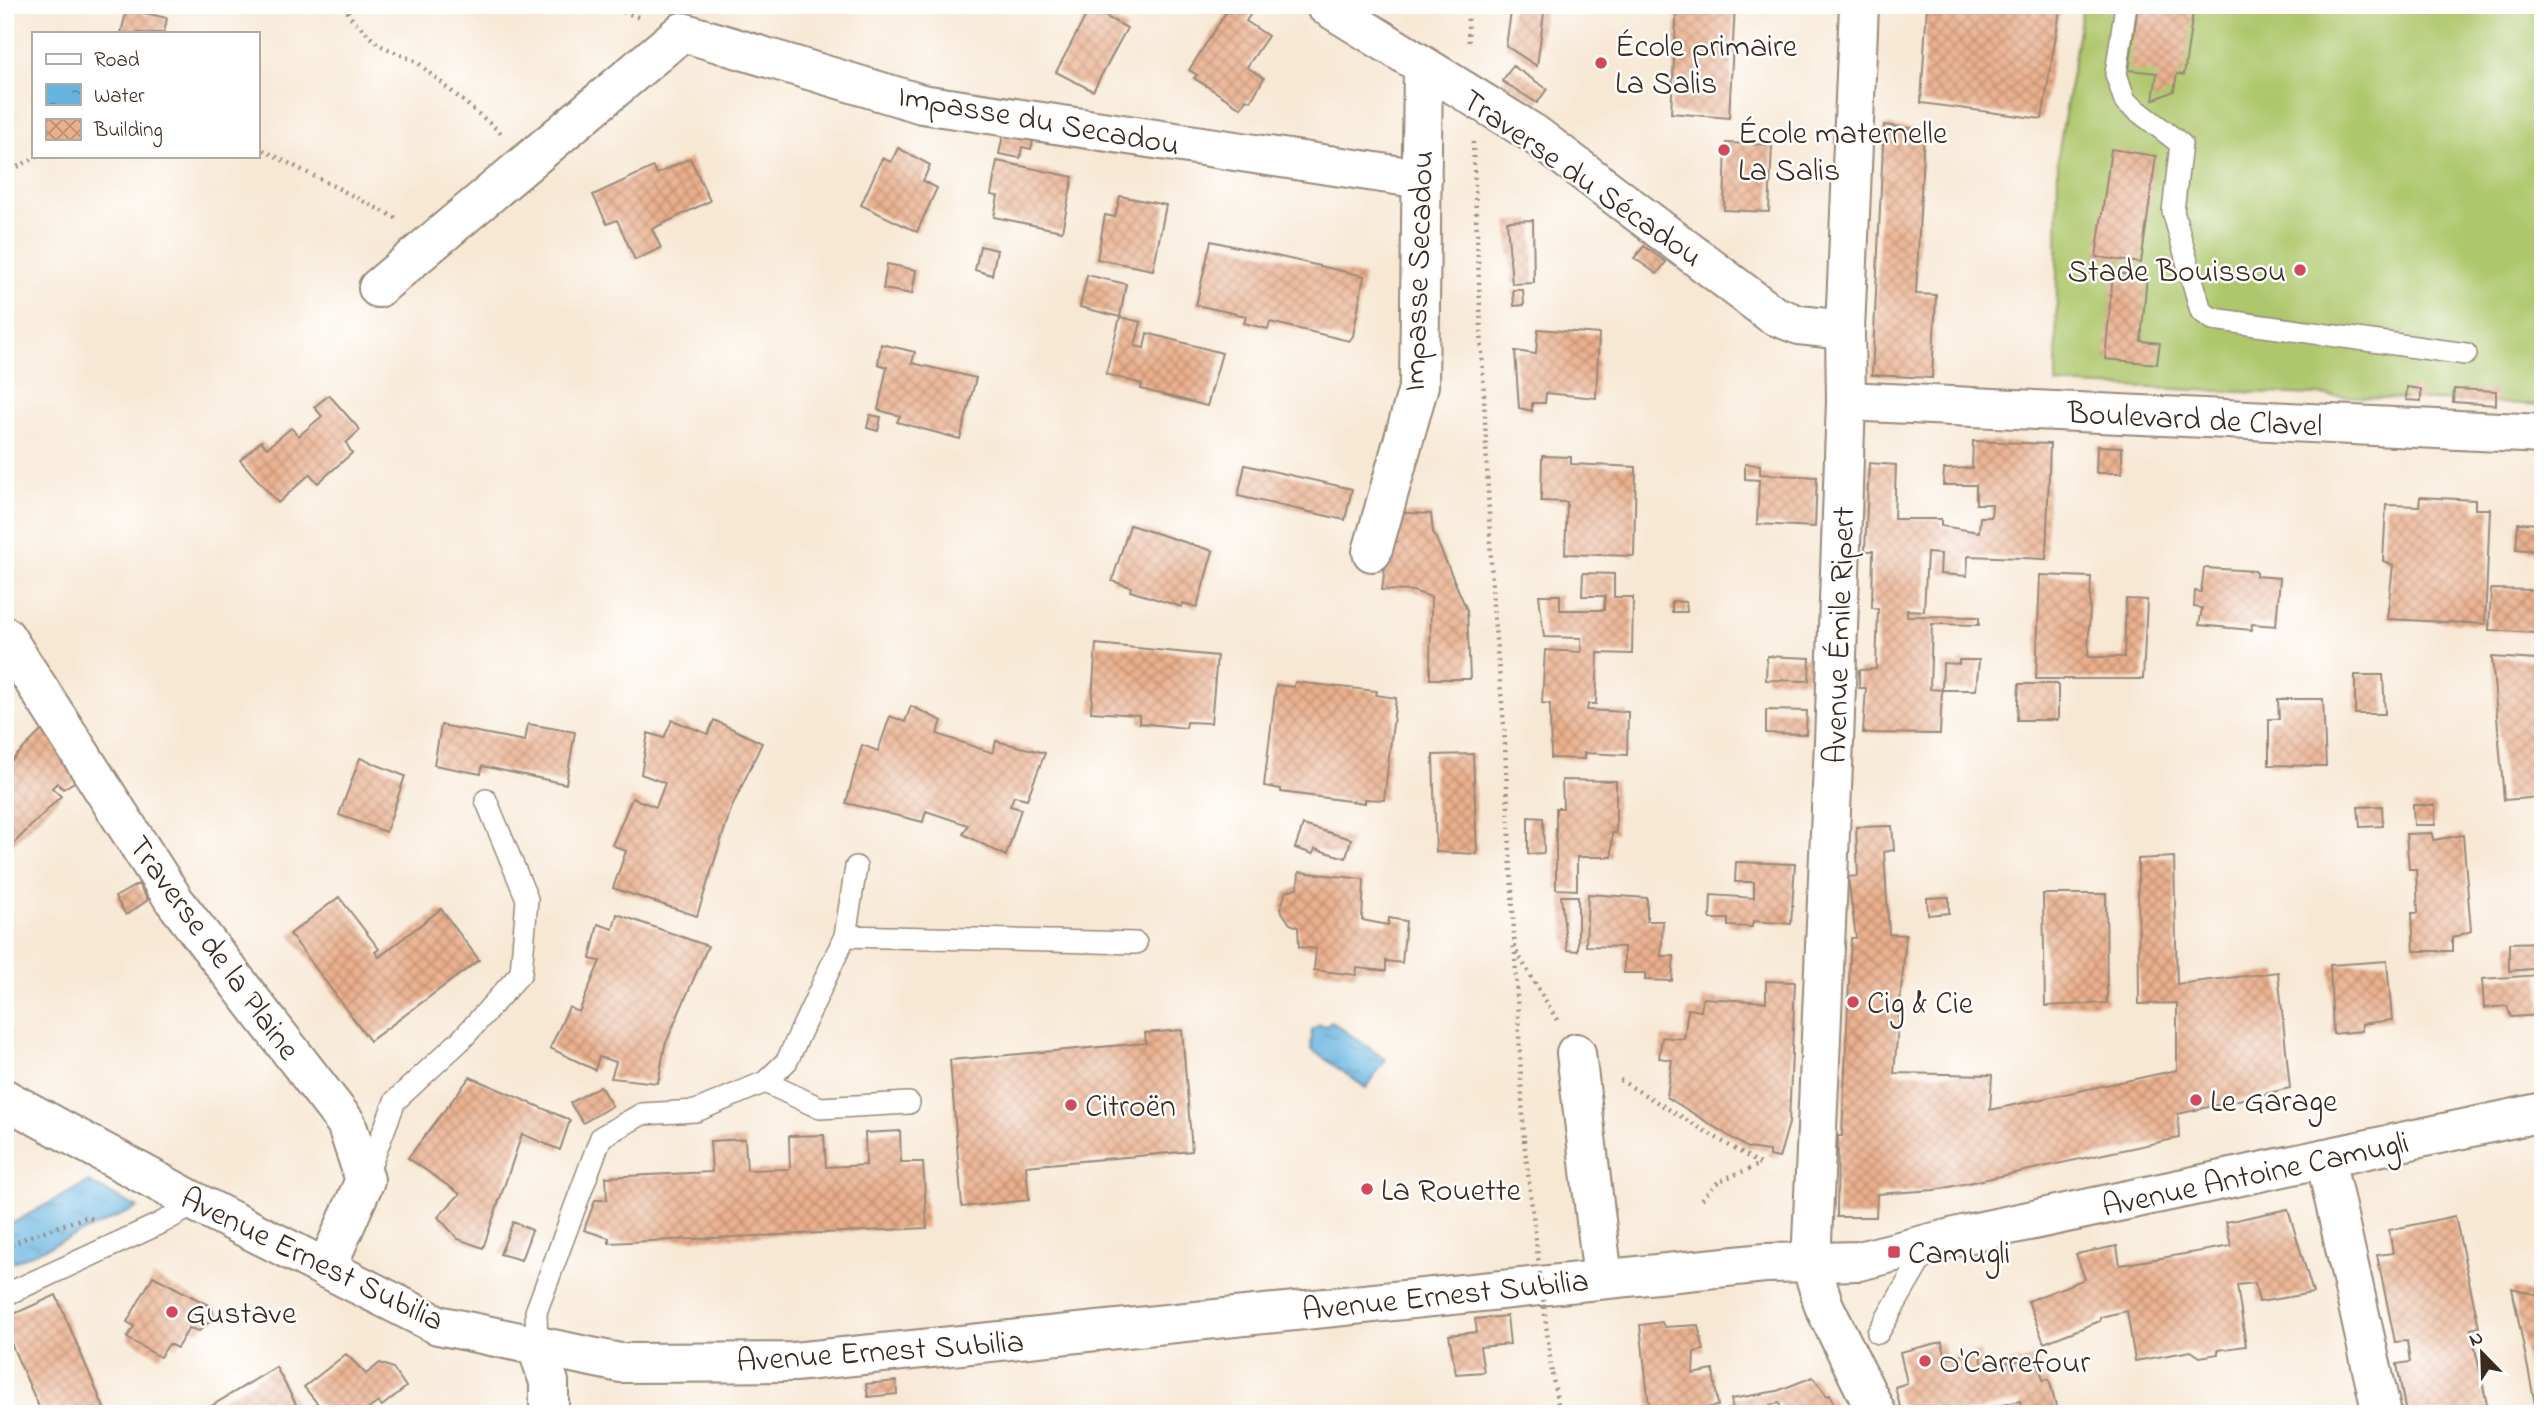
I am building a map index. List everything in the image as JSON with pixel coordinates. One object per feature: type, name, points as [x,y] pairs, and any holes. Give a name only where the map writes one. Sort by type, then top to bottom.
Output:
[{"type":"street","name":"Traverse du Sécadou","points":[[1325,5],[1423,68],[1534,134],[1773,314],[1799,325],[1845,330]]},
{"type":"street","name":"Avenue Émile Ripert","points":[[1859,5],[1811,1264],[1824,1306],[1877,1414]]},
{"type":"street","name":"Impasse du Secadou","points":[[378,288],[682,32],[922,104],[1422,179]]},
{"type":"street","name":"Impasse Secadou","points":[[1372,552],[1419,385],[1423,68]]},
{"type":"street","name":"Boulevard de Clavel","points":[[1846,401],[2543,434]]},
{"type":"street","name":"Traverse de la Plaine","points":[[5,636],[174,900],[346,1123],[365,1180]]},
{"type":"street","points":[[1576,1054],[1603,1279]]},
{"type":"street","name":"Avenue Ernest Subilia","points":[[5,1099],[197,1203],[438,1325],[620,1363],[793,1362],[1765,1263],[1859,1261],[1930,1243]]},
{"type":"street","name":"Avenue Antoine Camugli","points":[[1930,1243],[2543,1112]]},
{"type":"street","points":[[2325,1158],[2382,1414]]},
{"type":"street","points":[[326,1269],[365,1180]]},
{"type":"street","points":[[537,1347],[549,1381],[550,1414]]},
{"type":"lane","points":[[2126,5],[2116,74],[2125,102],[2180,144],[2173,211],[2201,311],[2213,319],[2466,354]]},
{"type":"lane","points":[[365,1180],[395,1101],[461,1040],[521,972],[527,899],[486,800]]},
{"type":"lane","points":[[537,1347],[536,1312],[601,1137],[642,1115],[696,1111],[765,1082],[788,1061],[845,936],[856,867]]},
{"type":"lane","points":[[845,936],[1136,943]]},
{"type":"lane","points":[[765,1082],[820,1108],[909,1103]]},
{"type":"lane","points":[[5,1295],[161,1223],[197,1203]]},
{"type":"lane","points":[[1878,1333],[1930,1243]]},
{"type":"path","points":[[344,5],[352,19],[379,45],[417,62],[501,133]]},
{"type":"path","points":[[1467,5],[1470,51]]},
{"type":"path","points":[[1472,128],[1493,606],[1504,725],[1512,944],[1524,1140],[1552,1374],[1560,1414]]},
{"type":"path","points":[[259,148],[408,224],[443,235]]},
{"type":"path","points":[[5,173],[35,158]]},
{"type":"path","points":[[1512,944],[1576,1054],[1760,1164],[1719,1181],[1702,1199]]},
{"type":"path","points":[[5,1028],[13,1035]]},
{"type":"path","points":[[5,1248],[30,1236],[86,1217],[96,1220]]},
{"type":"green space","name":"Stade Bouissou","points":[[2083,5],[2543,5],[2543,405],[2056,384],[2058,156]]},
{"type":"water","points":[[1331,1021],[1386,1060],[1366,1088],[1311,1049],[1312,1030],[1319,1025],[1327,1026]]},
{"type":"water","points":[[88,1182],[138,1208],[5,1266],[5,1227]]},
{"type":"building","points":[[1231,5],[1256,6],[1246,21],[1268,36],[1247,67],[1264,78],[1251,101],[1246,99],[1241,108],[1194,78],[1197,75],[1189,70]]},
{"type":"building","points":[[1512,5],[1545,5],[1537,66],[1506,46]]},
{"type":"building","points":[[1677,5],[1735,5],[1729,118],[1671,113]]},
{"type":"building","points":[[1927,5],[2061,5],[2042,119],[1921,103]]},
{"type":"building","points":[[2138,5],[2194,5],[2184,75],[2177,74],[2174,91],[2153,100],[2157,73],[2129,70]]},
{"type":"building","points":[[1090,8],[1127,28],[1093,91],[1056,72]]},
{"type":"building","points":[[127,9],[167,18],[164,32],[121,32]]},
{"type":"building","points":[[1513,66],[1547,89],[1537,103],[1502,81]]},
{"type":"building","points":[[1884,125],[1924,130],[1916,294],[1936,295],[1932,378],[1872,375]]},
{"type":"building","points":[[1003,135],[1033,141],[1031,149],[1022,147],[1020,158],[999,154]]},
{"type":"building","points":[[1726,143],[1772,145],[1769,212],[1724,210]]},
{"type":"building","points":[[898,148],[930,165],[923,181],[937,188],[917,232],[861,205],[882,158],[891,162]]},
{"type":"building","points":[[2111,149],[2156,156],[2141,263],[2096,257]]},
{"type":"building","points":[[690,158],[710,201],[652,229],[661,248],[635,260],[617,220],[607,224],[593,195],[653,167],[657,174]]},
{"type":"building","points":[[997,161],[1073,177],[1062,231],[994,217],[998,196],[991,195]]},
{"type":"building","points":[[1120,196],[1166,205],[1153,270],[1097,259],[1105,215],[1115,217]]},
{"type":"building","points":[[1533,220],[1534,283],[1512,284],[1507,221]]},
{"type":"building","points":[[1211,241],[1364,276],[1353,336],[1349,341],[1270,322],[1268,329],[1244,323],[1246,316],[1196,305]]},
{"type":"building","points":[[980,246],[997,250],[992,275],[975,270]]},
{"type":"building","points":[[1644,246],[1666,262],[1657,274],[1634,258]]},
{"type":"building","points":[[887,264],[916,270],[912,294],[883,289]]},
{"type":"building","points":[[2113,273],[2147,276],[2141,341],[2160,343],[2157,364],[2105,359]]},
{"type":"building","points":[[1087,275],[1126,284],[1120,317],[1080,307]]},
{"type":"building","points":[[1513,290],[1523,290],[1524,305],[1514,306]]},
{"type":"building","points":[[1120,317],[1141,322],[1135,346],[1144,348],[1147,333],[1222,353],[1207,406],[1141,389],[1142,384],[1106,374]]},
{"type":"building","points":[[1538,329],[1599,334],[1596,398],[1546,393],[1545,403],[1532,403],[1532,411],[1519,408],[1515,351],[1536,354]]},
{"type":"building","points":[[881,344],[915,352],[912,363],[976,378],[960,439],[897,422],[900,416],[878,410],[887,367],[878,364]]},
{"type":"building","points":[[2407,387],[2421,389],[2421,401],[2406,400]]},
{"type":"building","points":[[2454,389],[2496,391],[2496,405],[2453,402]]},
{"type":"building","points":[[329,395],[360,430],[346,443],[352,453],[318,483],[310,474],[278,503],[240,460],[261,441],[267,448],[291,428],[299,436],[322,416],[314,407]]},
{"type":"building","points":[[870,415],[881,417],[878,431],[867,428]]},
{"type":"building","points":[[1973,441],[2050,444],[2046,559],[1968,556],[1967,576],[1940,574],[1941,554],[1927,553],[1924,611],[1907,610],[1907,616],[1979,617],[1979,625],[1932,624],[1930,689],[1942,690],[1940,734],[1863,733],[1866,688],[1859,688],[1859,670],[1876,669],[1878,609],[1872,608],[1873,551],[1865,551],[1869,463],[1896,465],[1894,519],[1941,519],[1941,526],[1979,532],[1980,517],[1991,517],[1992,504],[1976,504],[1976,485],[1943,485],[1944,469],[1972,468]]},
{"type":"building","points":[[2097,446],[2122,447],[2122,473],[2096,473]]},
{"type":"building","points":[[1542,456],[1571,457],[1571,464],[1636,467],[1634,556],[1565,554],[1567,502],[1541,501]]},
{"type":"building","points":[[1745,464],[1760,465],[1760,474],[1817,477],[1815,527],[1757,524],[1759,480],[1745,479]]},
{"type":"building","points":[[1245,465],[1352,489],[1345,520],[1238,496]]},
{"type":"building","points":[[2420,497],[2475,500],[2475,509],[2490,509],[2485,624],[2387,619],[2393,565],[2383,561],[2386,505],[2419,506]]},
{"type":"building","points":[[1392,512],[1431,514],[1433,532],[1467,610],[1470,679],[1430,679],[1431,597],[1413,591],[1382,590]]},
{"type":"building","points":[[2518,523],[2543,524],[2543,603],[2535,603],[2534,633],[2489,630],[2491,589],[2536,590],[2537,551],[2516,549]]},
{"type":"building","points":[[1130,525],[1213,551],[1197,607],[1183,603],[1182,607],[1130,591],[1131,587],[1112,581]]},
{"type":"building","points":[[2204,568],[2256,571],[2256,576],[2280,578],[2276,626],[2252,624],[2251,630],[2199,625],[2202,608],[2194,607],[2195,591],[2201,592]]},
{"type":"building","points":[[1583,573],[1614,574],[1614,597],[1633,597],[1632,654],[1598,653],[1596,704],[1588,704],[1587,710],[1628,712],[1627,755],[1584,753],[1584,759],[1551,758],[1550,704],[1542,703],[1545,650],[1581,652],[1581,638],[1544,637],[1539,595],[1560,595],[1560,610],[1604,610],[1605,596],[1582,596]]},
{"type":"building","points":[[2040,575],[2091,577],[2088,657],[2124,657],[2126,599],[2147,600],[2143,679],[2036,679]]},
{"type":"building","points":[[1672,601],[1686,602],[1687,612],[1672,612]]},
{"type":"building","points":[[1096,644],[1217,656],[1211,723],[1187,722],[1186,728],[1139,723],[1139,715],[1091,712]]},
{"type":"building","points":[[1767,656],[1810,658],[1809,681],[1766,680]]},
{"type":"building","points":[[2492,657],[2536,660],[2543,797],[2504,800]]},
{"type":"building","points":[[1959,660],[1979,660],[1976,690],[1942,690],[1943,663],[1959,664]]},
{"type":"building","points":[[2355,675],[2383,675],[2385,714],[2355,714]]},
{"type":"building","points":[[1295,682],[1377,691],[1376,695],[1396,698],[1384,800],[1365,799],[1365,803],[1281,792],[1281,789],[1264,786],[1276,685],[1294,687]]},
{"type":"building","points":[[2019,684],[2058,684],[2058,720],[2017,720]]},
{"type":"building","points":[[2278,699],[2323,699],[2326,766],[2269,765],[2269,719],[2279,719]]},
{"type":"building","points":[[911,706],[942,721],[937,734],[993,753],[996,741],[1045,753],[1027,799],[1014,796],[1010,806],[1021,809],[1006,856],[963,834],[968,825],[926,811],[923,822],[846,803],[862,745],[878,751],[890,716],[905,722]]},
{"type":"building","points":[[1766,710],[1807,711],[1806,734],[1766,733]]},
{"type":"building","points":[[672,720],[708,734],[714,720],[762,743],[731,809],[697,916],[613,888],[626,851],[612,845],[632,798],[656,807],[665,783],[641,774],[648,733],[664,738]]},
{"type":"building","points":[[51,721],[88,773],[63,789],[57,783],[52,788],[61,796],[5,852],[5,767]]},
{"type":"building","points":[[528,724],[575,732],[566,784],[482,766],[481,774],[434,765],[441,725],[525,741]]},
{"type":"building","points":[[1473,754],[1477,854],[1436,852],[1433,755]]},
{"type":"building","points":[[360,758],[405,776],[386,832],[339,815]]},
{"type":"building","points":[[1562,780],[1616,781],[1616,833],[1612,833],[1612,857],[1577,857],[1577,890],[1556,889],[1556,808],[1563,808]]},
{"type":"building","points":[[2413,805],[2435,805],[2435,825],[2414,825]]},
{"type":"building","points":[[2382,806],[2383,826],[2360,827],[2358,807]]},
{"type":"building","points":[[1528,817],[1543,818],[1544,853],[1528,854]]},
{"type":"building","points":[[1303,825],[1351,839],[1346,858],[1315,849],[1313,854],[1295,848]]},
{"type":"building","points":[[1892,826],[1894,850],[1884,852],[1889,934],[1906,935],[1894,1073],[1992,1075],[1990,1110],[2177,1070],[2177,1003],[2139,1004],[2138,859],[2174,857],[2177,984],[2278,972],[2290,1088],[2178,1114],[2179,1138],[1935,1190],[1877,1194],[1876,1217],[1837,1217],[1838,1136],[1842,1136],[1851,938],[1856,938],[1848,877],[1858,876],[1856,827]]},
{"type":"building","points":[[2432,833],[2433,840],[2463,835],[2471,931],[2452,938],[2452,951],[2414,951],[2412,913],[2418,913],[2416,869],[2409,869],[2406,834]]},
{"type":"building","points":[[1736,862],[1795,864],[1791,924],[1753,921],[1752,927],[1728,926],[1728,919],[1710,919],[1711,895],[1754,898],[1754,882],[1735,882]]},
{"type":"building","points":[[1299,872],[1364,879],[1362,920],[1388,925],[1389,918],[1406,921],[1402,963],[1386,961],[1386,971],[1357,968],[1356,975],[1314,970],[1316,949],[1299,947],[1298,927],[1290,924],[1280,909],[1286,892],[1298,887]]},
{"type":"building","points":[[138,884],[148,900],[126,915],[115,897]]},
{"type":"building","points":[[1588,894],[1647,898],[1647,921],[1663,921],[1661,956],[1674,956],[1672,981],[1645,980],[1645,973],[1624,973],[1624,947],[1586,946]]},
{"type":"building","points":[[2043,894],[2106,894],[2107,1003],[2045,1006]]},
{"type":"building","points":[[1561,896],[1578,896],[1578,951],[1567,950]]},
{"type":"building","points":[[339,897],[379,949],[375,952],[379,957],[441,909],[479,960],[370,1041],[290,934]]},
{"type":"building","points":[[1949,897],[1949,913],[1928,915],[1927,898]]},
{"type":"building","points":[[617,914],[708,946],[665,1045],[658,1083],[611,1078],[616,1062],[599,1057],[595,1070],[550,1048],[569,1007],[579,1012],[600,961],[590,959],[598,924],[613,929]]},
{"type":"building","points":[[2543,942],[2543,968],[2509,971],[2509,943]]},
{"type":"building","points":[[2387,961],[2392,1020],[2362,1024],[2362,1031],[2333,1034],[2330,965]]},
{"type":"building","points":[[2539,975],[2543,1015],[2511,1017],[2507,1006],[2484,1008],[2482,979]]},
{"type":"building","points":[[1766,981],[1795,982],[1789,1123],[1779,1158],[1769,1156],[1769,1151],[1748,1148],[1667,1097],[1672,1060],[1659,1058],[1662,1037],[1684,1039],[1688,1009],[1701,1011],[1703,998],[1766,1002]]},
{"type":"building","name":"Citroën","points":[[1182,1030],[1192,1151],[1026,1166],[1029,1200],[962,1207],[950,1060],[1146,1043],[1145,1033]]},
{"type":"building","points":[[470,1077],[570,1120],[560,1150],[522,1134],[483,1248],[458,1239],[438,1217],[460,1194],[408,1158]]},
{"type":"building","points":[[600,1086],[612,1106],[583,1123],[570,1103]]},
{"type":"building","points":[[900,1131],[901,1162],[923,1162],[927,1228],[609,1243],[609,1238],[584,1230],[595,1200],[607,1200],[606,1177],[712,1172],[710,1141],[745,1139],[747,1170],[790,1169],[789,1136],[824,1135],[826,1167],[866,1165],[865,1133]]},
{"type":"building","points":[[2288,1209],[2313,1293],[2259,1302],[2255,1283],[2237,1285],[2246,1346],[2218,1350],[2218,1354],[2200,1357],[2191,1351],[2135,1361],[2127,1311],[2100,1317],[2100,1321],[2044,1343],[2028,1301],[2085,1279],[2076,1254],[2117,1246],[2120,1265],[2231,1246],[2226,1222]]},
{"type":"building","points":[[2455,1216],[2479,1327],[2471,1329],[2489,1414],[2406,1414],[2397,1364],[2410,1362],[2407,1341],[2395,1342],[2377,1255],[2393,1253],[2389,1230]]},
{"type":"building","points":[[513,1222],[532,1230],[521,1260],[500,1254]]},
{"type":"building","points":[[2541,1265],[2543,1414],[2537,1414],[2512,1288],[2537,1295]]},
{"type":"building","name":"Gustave","points":[[153,1276],[212,1307],[214,1318],[199,1331],[189,1328],[177,1348],[169,1344],[160,1357],[127,1338],[134,1326],[127,1322]]},
{"type":"building","points":[[56,1295],[107,1414],[42,1414],[5,1330],[5,1318]]},
{"type":"building","points":[[1507,1316],[1510,1344],[1480,1347],[1484,1372],[1456,1374],[1449,1335],[1477,1332],[1475,1319]]},
{"type":"building","points":[[1662,1322],[1664,1327],[1698,1325],[1704,1350],[1694,1352],[1693,1374],[1713,1370],[1718,1406],[1698,1409],[1699,1414],[1650,1414],[1640,1325]]},
{"type":"building","points":[[1942,1342],[1946,1358],[1980,1351],[1983,1367],[2037,1357],[2043,1380],[2049,1379],[2058,1414],[2012,1414],[2021,1410],[2020,1401],[1962,1414],[1902,1414],[1895,1387],[1907,1383],[1900,1352]]},
{"type":"building","points":[[346,1354],[366,1374],[380,1363],[393,1368],[406,1387],[382,1406],[378,1402],[362,1414],[320,1414],[322,1409],[304,1387]]},
{"type":"building","points":[[276,1367],[296,1404],[282,1414],[198,1414]]},
{"type":"building","points":[[1813,1377],[1827,1396],[1830,1395],[1838,1414],[1783,1414],[1779,1403],[1770,1405],[1771,1414],[1724,1414],[1733,1411],[1731,1399],[1777,1391]]},
{"type":"building","points":[[896,1381],[897,1394],[868,1397],[866,1384]]},
{"type":"place","name":"École primaire La Salis","points":[[1601,63]]},
{"type":"place","name":"École maternelle La Salis","points":[[1724,150]]},
{"type":"place","name":"Stade Bouissou","points":[[2300,270]]},
{"type":"place","name":"Cig & Cie","points":[[1853,1002]]},
{"type":"place","name":"Le Garage","points":[[2196,1100]]},
{"type":"place","name":"Citroën","points":[[1071,1105]]},
{"type":"place","name":"La Rouette","points":[[1367,1189]]},
{"type":"place","name":"Camugli","points":[[1894,1252]]},
{"type":"place","name":"Gustave","points":[[172,1312]]},
{"type":"place","name":"O'Carrefour","points":[[1925,1361]]}]
